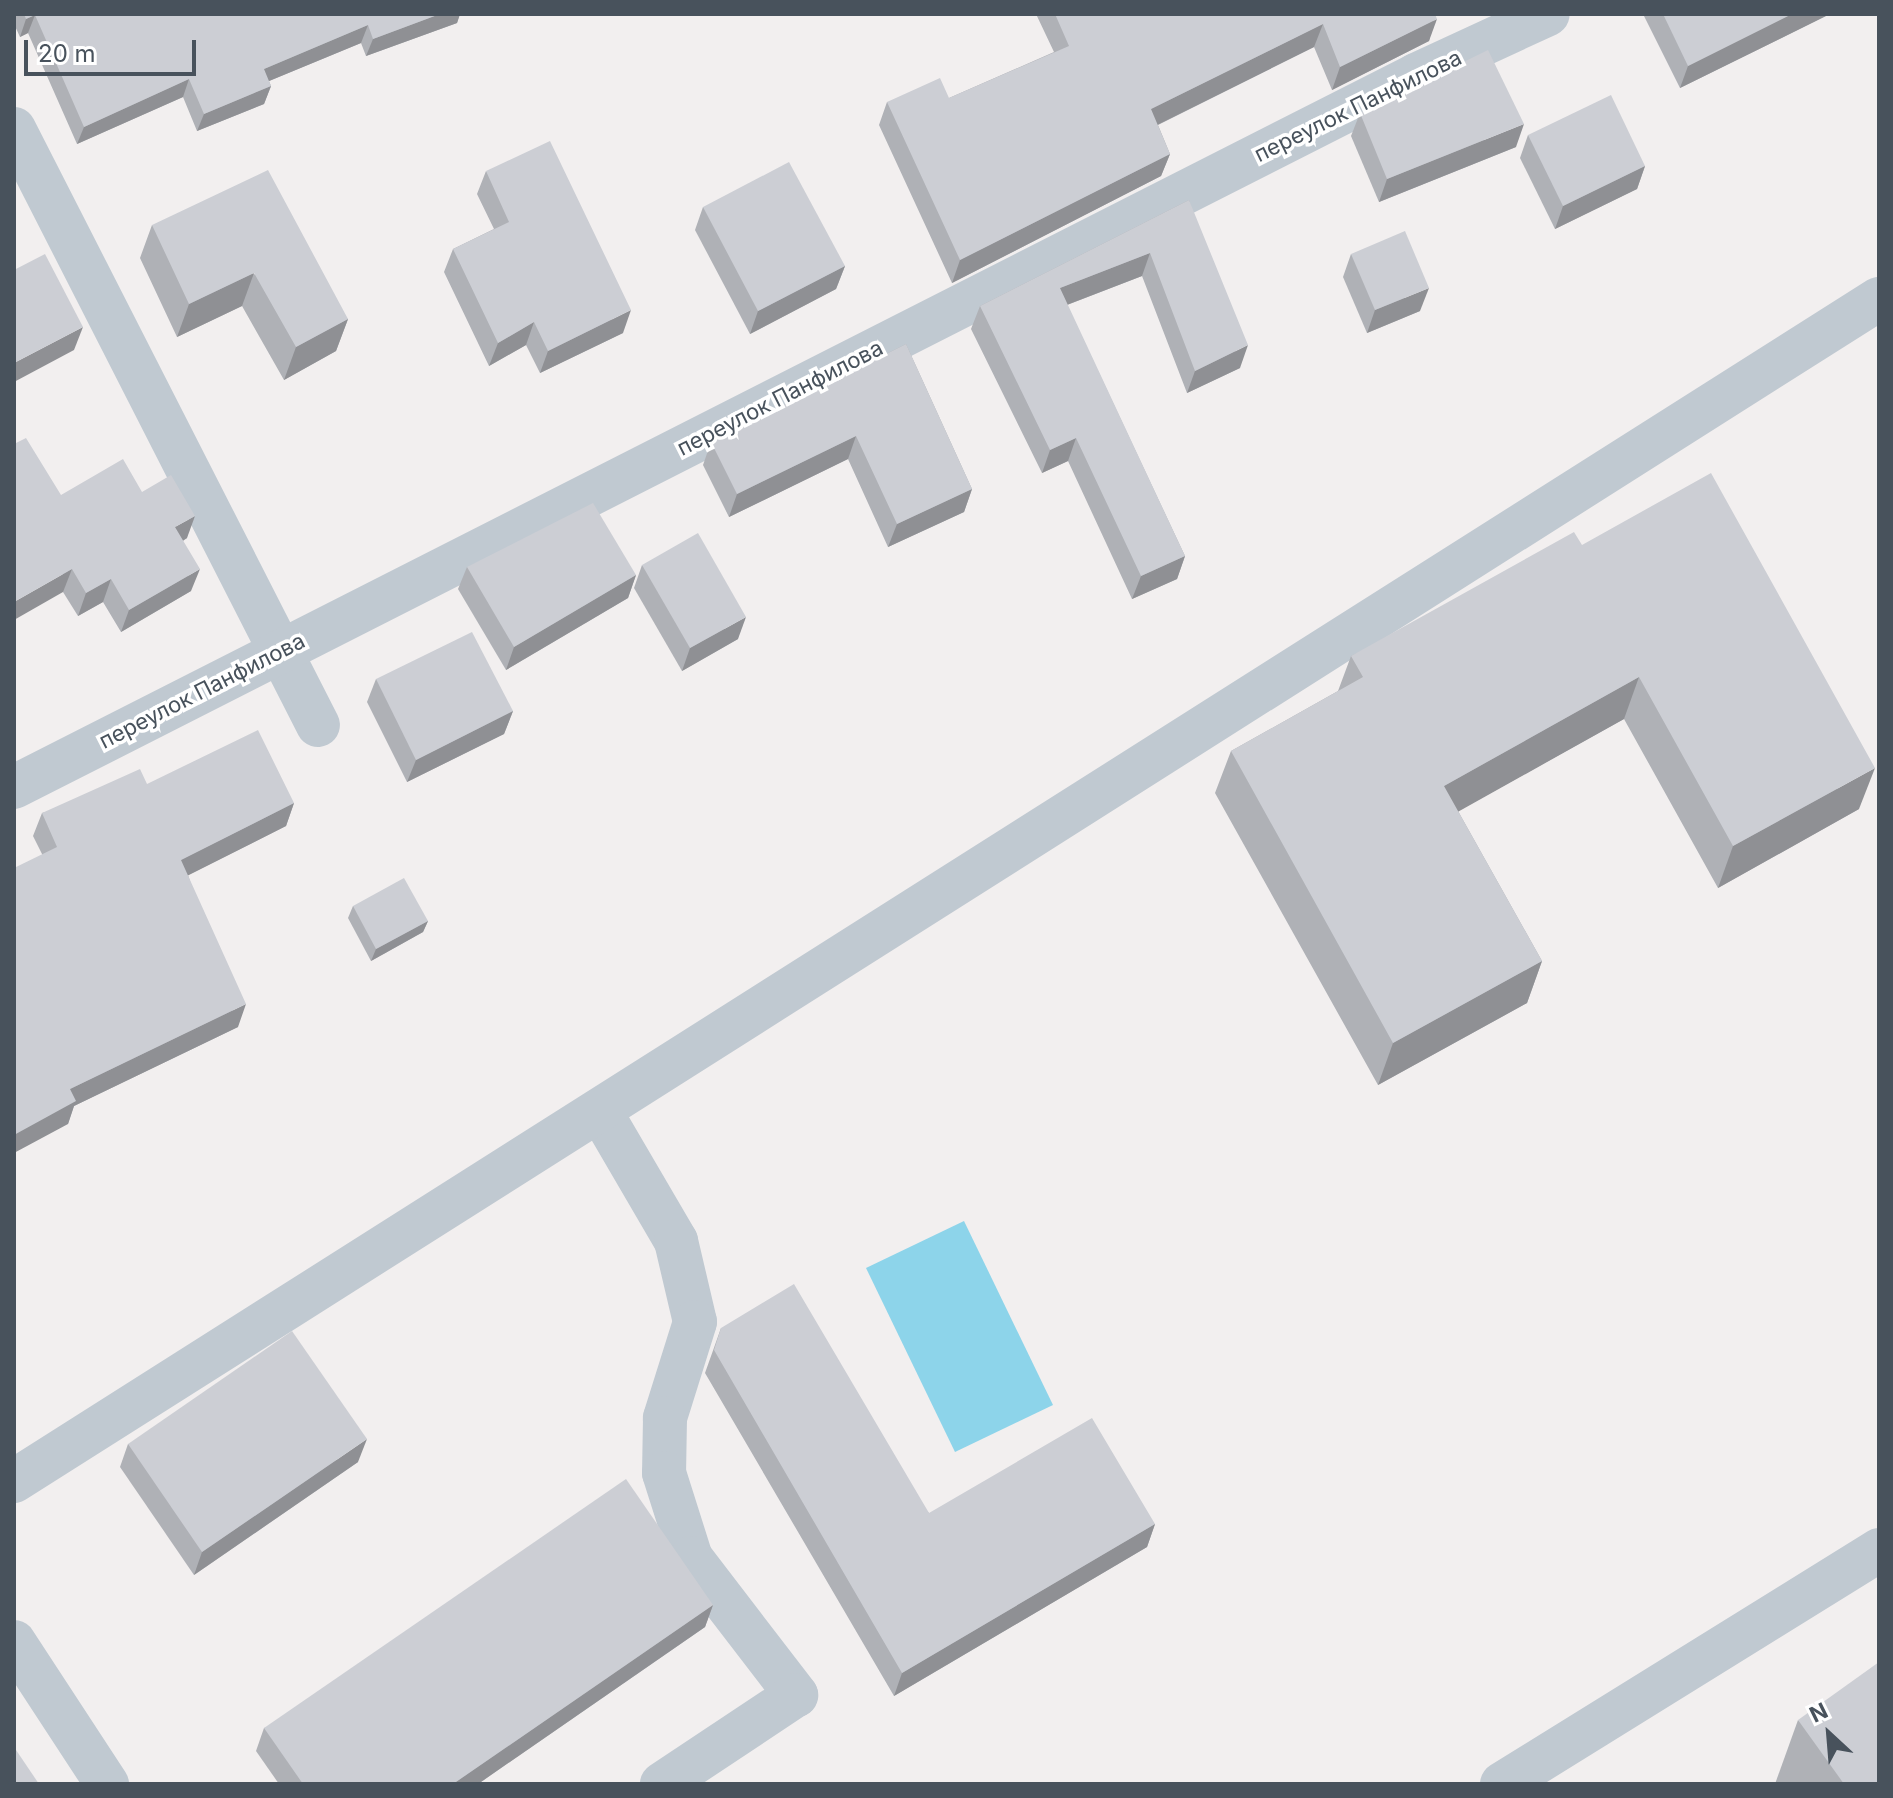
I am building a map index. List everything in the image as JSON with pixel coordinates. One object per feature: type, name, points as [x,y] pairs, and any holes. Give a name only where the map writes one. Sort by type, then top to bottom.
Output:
[{"type":"street","name":"переулок Панфилова","points":[[14,787],[1416,75],[1548,14]]},
{"type":"street","points":[[14,129],[318,725]]},
{"type":"street","points":[[14,1481],[1878,302]]},
{"type":"street","points":[[600,1111],[676,1241],[695,1322],[665,1418],[664,1459],[691,1558],[796,1695],[662,1784]]},
{"type":"street","points":[[1502,1784],[1879,1550]]},
{"type":"street","points":[[14,1642],[107,1784]]},
{"type":"water","points":[[964,1221],[1053,1405],[955,1452],[866,1268]]},
{"type":"building","points":[[24,14],[440,14],[373,39],[368,25],[264,69],[271,86],[204,114],[189,79],[84,127],[35,15],[26,19]]},
{"type":"building","points":[[1055,14],[1435,14],[1437,19],[1340,67],[1323,24],[1151,109],[1170,154],[960,260],[887,102],[940,78],[949,98],[1069,46]]},
{"type":"building","points":[[1663,14],[1792,14],[1688,66]]},
{"type":"building","points":[[1488,50],[1524,124],[1387,179],[1360,113]]},
{"type":"building","points":[[1611,95],[1645,166],[1563,206],[1528,135]]},
{"type":"building","points":[[550,141],[631,310],[548,351],[534,322],[498,343],[453,249],[509,222],[486,171]]},
{"type":"building","points":[[789,162],[845,266],[758,311],[703,207]]},
{"type":"building","points":[[268,170],[348,319],[296,347],[254,273],[189,304],[152,225]]},
{"type":"building","points":[[1189,200],[1248,345],[1195,371],[1150,253],[1060,288],[1185,556],[1141,576],[1076,438],[1050,450],[980,306]]},
{"type":"building","points":[[1405,231],[1429,288],[1375,310],[1351,254]]},
{"type":"building","points":[[45,254],[83,327],[14,363],[14,270]]},
{"type":"building","points":[[906,344],[972,489],[897,524],[856,436],[737,494],[711,442]]},
{"type":"building","points":[[26,438],[61,495],[123,459],[142,492],[171,475],[195,516],[175,527],[200,569],[129,610],[111,579],[86,593],[72,569],[14,602],[14,444]]},
{"type":"building","points":[[1711,473],[1875,768],[1733,846],[1639,677],[1444,786],[1542,961],[1393,1043],[1231,751],[1363,677],[1351,656],[1574,532],[1582,545]]},
{"type":"building","points":[[593,503],[636,575],[514,647],[467,567]]},
{"type":"building","points":[[698,533],[746,617],[690,648],[642,565]]},
{"type":"building","points":[[472,632],[513,711],[416,760],[376,679]]},
{"type":"building","points":[[258,730],[294,803],[181,860],[246,1004],[70,1089],[76,1101],[14,1135],[14,868],[57,847],[42,813],[140,769],[147,784]]},
{"type":"building","points":[[404,878],[428,921],[376,949],[353,906]]},
{"type":"building","points":[[794,1284],[929,1513],[1092,1418],[1155,1524],[902,1673],[714,1350],[721,1328]]},
{"type":"building","points":[[292,1331],[367,1439],[202,1552],[128,1444]]},
{"type":"building","points":[[626,1479],[713,1605],[453,1784],[303,1784],[264,1728]]},
{"type":"building","points":[[1879,1662],[1879,1784],[1844,1784],[1798,1720]]},
{"type":"building","points":[[14,1747],[39,1784],[14,1784]]}]
